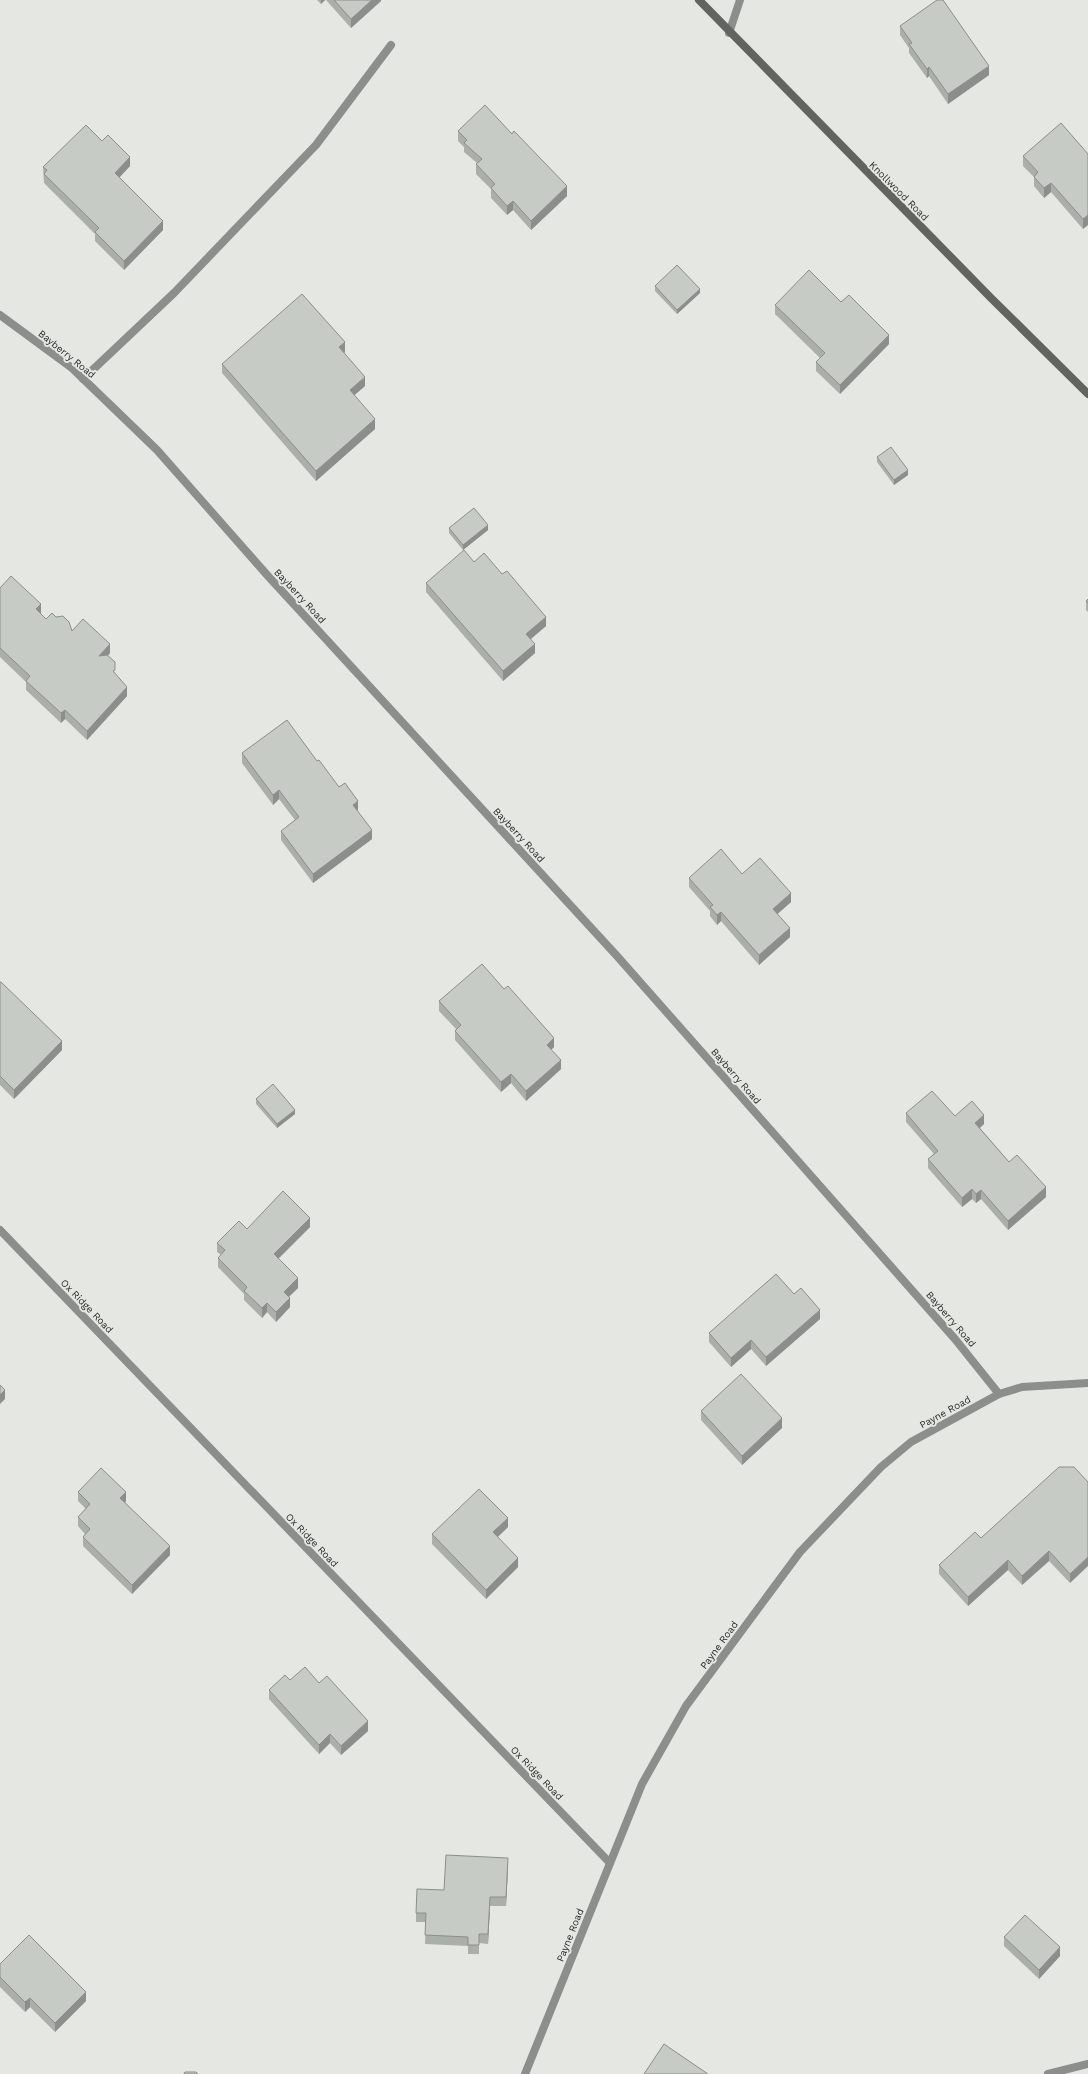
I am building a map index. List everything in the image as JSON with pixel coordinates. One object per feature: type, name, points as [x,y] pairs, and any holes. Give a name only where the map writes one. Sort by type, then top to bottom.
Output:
[{"type":"main road","name":"Knollwood Road","points":[[699,0],[986,293],[1088,394]]},
{"type":"street","points":[[729,32],[740,0]]},
{"type":"street","points":[[83,380],[174,293],[316,146],[391,45]]},
{"type":"street","name":"Bayberry Road","points":[[0,315],[72,368],[157,450],[268,576],[617,956],[955,1339],[999,1394]]},
{"type":"street","name":"Ox Ridge Road","points":[[0,1230],[610,1863]]},
{"type":"street","name":"Payne Road","points":[[525,2074],[642,1784],[686,1706],[800,1552],[881,1467],[911,1442],[999,1394],[1022,1387],[1088,1383]]},
{"type":"street","points":[[1048,2074],[1088,2064]]},
{"type":"building","points":[[334,0],[372,0],[351,19]]},
{"type":"building","points":[[937,0],[943,0],[989,66],[948,94],[929,67],[927,69],[909,44],[912,43],[900,26]]},
{"type":"building","points":[[485,105],[512,134],[514,131],[567,186],[531,221],[513,201],[507,206],[491,188],[495,184],[476,164],[482,159],[464,143],[467,140],[458,131]]},
{"type":"building","points":[[1061,123],[1088,154],[1088,215],[1083,219],[1051,183],[1044,188],[1034,177],[1038,172],[1023,156]]},
{"type":"building","points":[[86,125],[102,141],[108,135],[130,157],[115,173],[163,221],[124,261],[95,232],[99,228],[44,174],[47,170],[43,167]]},
{"type":"building","points":[[677,265],[700,289],[677,310],[655,286]]},
{"type":"building","points":[[809,270],[841,302],[849,295],[889,335],[840,385],[816,362],[825,353],[775,305]]},
{"type":"building","points":[[302,294],[345,342],[339,347],[365,377],[350,390],[375,419],[316,471],[222,364]]},
{"type":"building","points":[[891,447],[908,470],[894,480],[877,457]]},
{"type":"building","points":[[474,508],[488,525],[463,545],[449,528]]},
{"type":"building","points":[[464,550],[474,562],[484,553],[502,574],[507,571],[546,617],[526,634],[535,644],[503,671],[426,583]]},
{"type":"building","points":[[11,576],[41,604],[36,609],[46,619],[52,613],[56,617],[63,616],[69,622],[72,631],[83,619],[110,644],[99,656],[107,655],[115,662],[115,670],[113,671],[127,687],[87,731],[65,710],[61,713],[26,681],[30,676],[0,648],[0,588]]},
{"type":"building","points":[[287,720],[317,761],[319,760],[339,787],[345,783],[358,801],[353,805],[372,830],[313,874],[281,831],[299,817],[279,790],[273,795],[242,753]]},
{"type":"building","points":[[721,849],[742,874],[760,858],[791,893],[773,909],[790,928],[759,955],[721,912],[717,915],[710,907],[713,905],[689,878]]},
{"type":"building","points":[[482,964],[504,989],[508,986],[554,1038],[547,1045],[561,1060],[526,1091],[511,1074],[501,1082],[455,1031],[461,1025],[439,1001]]},
{"type":"building","points":[[0,982],[62,1041],[14,1090],[0,1076]]},
{"type":"building","points":[[273,1084],[295,1110],[277,1124],[256,1099]]},
{"type":"building","points":[[932,1091],[955,1116],[972,1101],[984,1115],[975,1123],[1009,1162],[1017,1155],[1046,1187],[1008,1221],[981,1190],[976,1194],[972,1189],[962,1198],[928,1159],[938,1151],[906,1113]]},
{"type":"building","points":[[283,1191],[310,1218],[274,1254],[298,1278],[284,1292],[290,1298],[276,1312],[267,1303],[262,1308],[244,1291],[247,1287],[218,1258],[225,1250],[217,1243],[239,1221],[247,1229]]},
{"type":"building","points":[[776,1274],[794,1294],[801,1288],[820,1310],[766,1357],[751,1340],[731,1358],[709,1333]]},
{"type":"building","points":[[741,1374],[782,1418],[742,1456],[701,1411]]},
{"type":"building","points":[[0,1385],[5,1390],[0,1395]]},
{"type":"building","points":[[1059,1467],[1074,1467],[1088,1482],[1088,1557],[1070,1574],[1049,1551],[1022,1576],[1008,1560],[968,1597],[939,1565],[975,1532],[981,1538]]},
{"type":"building","points":[[101,1468],[126,1492],[120,1498],[170,1546],[132,1585],[83,1537],[90,1529],[78,1517],[90,1504],[78,1492]]},
{"type":"building","points":[[479,1489],[508,1518],[493,1532],[518,1558],[486,1590],[432,1534]]},
{"type":"building","points":[[305,1667],[319,1683],[327,1676],[368,1721],[341,1746],[330,1734],[319,1745],[269,1690],[285,1675],[290,1680]]},
{"type":"building","points":[[446,1855],[508,1858],[506,1897],[490,1897],[488,1934],[479,1934],[479,1945],[468,1945],[468,1937],[425,1935],[426,1913],[416,1913],[417,1889],[444,1890]]},
{"type":"building","points":[[1025,1915],[1060,1947],[1039,1970],[1004,1937]]},
{"type":"building","points":[[29,1935],[86,1992],[55,2023],[30,1998],[25,2002],[0,1977],[0,1964]]},
{"type":"building","points":[[664,2044],[708,2074],[644,2074]]},
{"type":"building","points":[[185,2072],[196,2072],[198,2074],[184,2074]]}]
